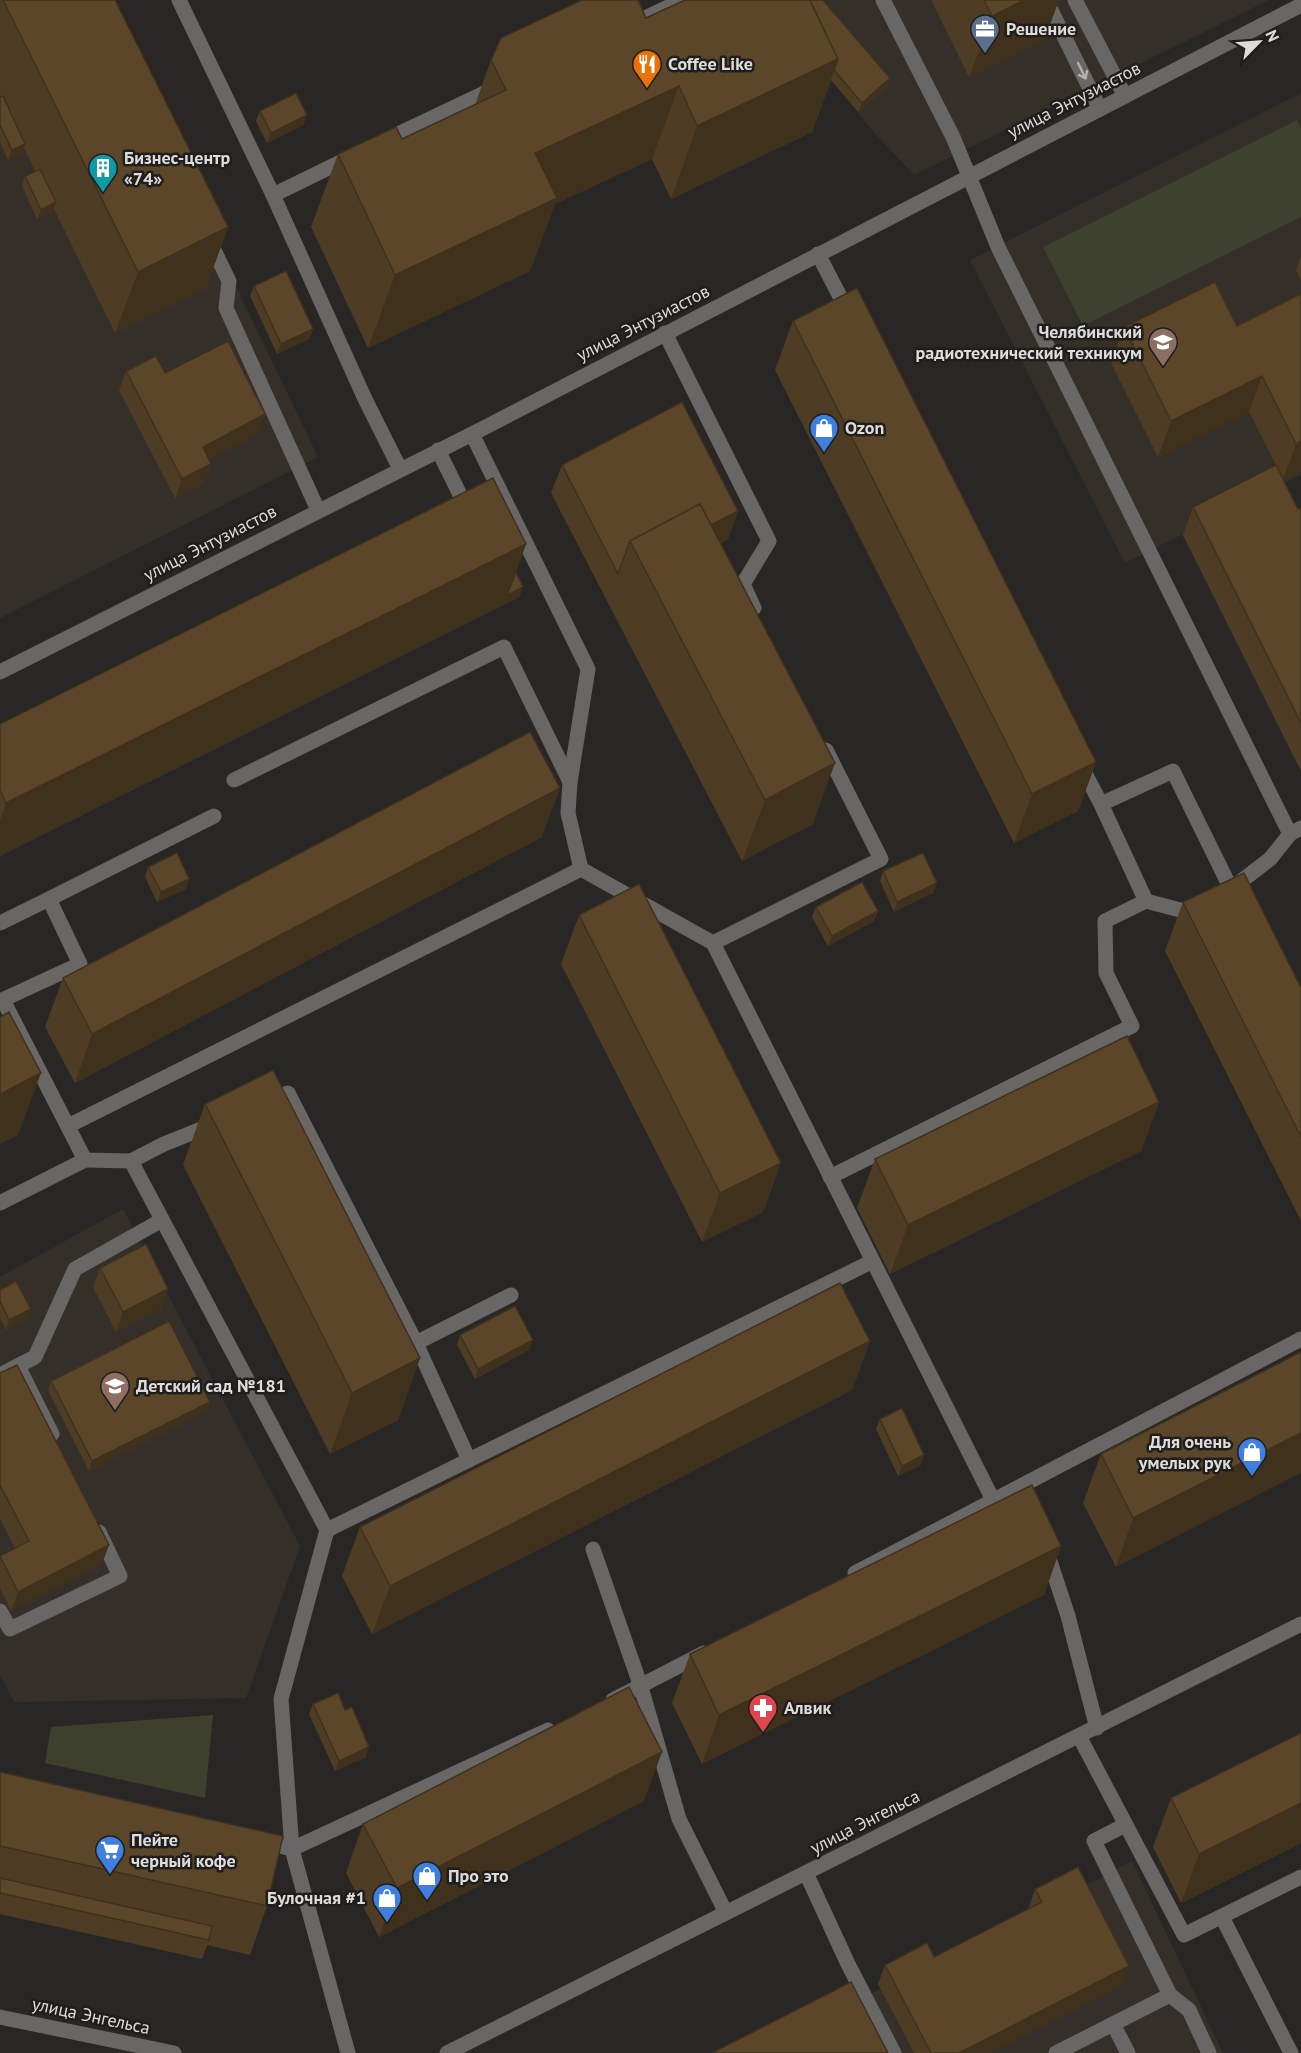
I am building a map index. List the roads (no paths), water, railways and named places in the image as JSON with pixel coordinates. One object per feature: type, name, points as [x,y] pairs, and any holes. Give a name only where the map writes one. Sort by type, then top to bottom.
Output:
[{"type":"main road","points":[[179,0],[273,195],[365,399],[400,469]]},
{"type":"main road","points":[[611,34],[683,0]]},
{"type":"main road","points":[[830,1177],[1132,1026],[1106,973],[1105,921],[1146,901],[1184,911],[1221,894],[1270,859],[1295,831],[998,247],[953,137],[883,0]]},
{"type":"main road","points":[[1046,0],[1100,110]]},
{"type":"main road","points":[[1075,0],[1125,96]]},
{"type":"main road","name":"улица Энтузиастов","points":[[0,672],[472,434],[1301,5]]},
{"type":"main road","points":[[273,195],[507,82]]},
{"type":"main road","points":[[203,229],[229,281],[226,308],[318,510]]},
{"type":"main road","points":[[818,254],[857,329]]},
{"type":"main road","points":[[665,333],[769,541],[742,584],[759,616]]},
{"type":"main road","points":[[472,434],[588,669],[570,782],[568,813],[581,869],[713,943],[993,1500]]},
{"type":"main road","points":[[438,450],[476,526]]},
{"type":"main road","points":[[234,780],[504,647],[542,739],[570,782]]},
{"type":"main road","points":[[713,943],[880,859],[817,732]]},
{"type":"main road","points":[[1074,751],[1146,901]]},
{"type":"main road","points":[[1101,804],[1173,771],[1221,894],[1239,906]]},
{"type":"main road","points":[[0,923],[214,816]]},
{"type":"main road","points":[[68,1126],[581,869]]},
{"type":"main road","points":[[49,899],[80,964],[1,1001],[85,1160]]},
{"type":"main road","points":[[257,1106],[288,1094],[416,1343],[469,1460]]},
{"type":"main road","points":[[0,1203],[85,1160],[131,1161],[164,1144],[226,1119]]},
{"type":"main road","points":[[131,1161],[327,1530],[281,1699],[292,1848],[348,2053]]},
{"type":"main road","points":[[0,1375],[35,1357],[75,1269],[162,1220]]},
{"type":"main road","points":[[327,1530],[873,1261]]},
{"type":"main road","points":[[416,1343],[511,1295]]},
{"type":"main road","points":[[837,1582],[993,1500],[1027,1489],[1301,1339]]},
{"type":"main road","points":[[18,1366],[59,1449]]},
{"type":"main road","points":[[0,1611],[10,1629],[120,1576],[95,1522]]},
{"type":"main road","points":[[1043,1539],[1068,1616],[1097,1728]]},
{"type":"main road","points":[[593,1549],[641,1687],[679,1819],[726,1913]]},
{"type":"main road","name":"улица Энгельса","points":[[447,2053],[1301,1624]]},
{"type":"main road","points":[[597,1707],[641,1687],[713,1648]]},
{"type":"main road","points":[[248,1838],[292,1848],[564,1722]]},
{"type":"main road","points":[[1079,1736],[1184,1935],[1301,1877]]},
{"type":"main road","points":[[1125,1825],[1094,1841],[1170,1995],[1189,2010],[1209,2053]]},
{"type":"main road","points":[[806,1873],[855,1988],[894,2053]]},
{"type":"main road","points":[[1222,1917],[1291,2053]]},
{"type":"main road","points":[[1056,2053],[1170,1995]]},
{"type":"main road","name":"улица Энгельса","points":[[0,2018],[174,2053]]},
{"type":"main road","points":[[1113,2024],[1128,2053]]},
{"type":"place","name":"Решение","points":[[985,54]]},
{"type":"place","name":"Coffee Like","points":[[647,90]]},
{"type":"place","name":"Бизнес-центр «74»","points":[[103,194]]},
{"type":"place","name":"Челябинский радиотехнический техникум","points":[[1163,368]]},
{"type":"place","name":"Ozon","points":[[824,454]]},
{"type":"place","name":"Детский сад №181","points":[[115,1412]]},
{"type":"place","name":"Для очень умелых рук","points":[[1252,1478]]},
{"type":"place","name":"Алвик","points":[[763,1734]]},
{"type":"place","name":"Пейте черный кофе","points":[[110,1876]]},
{"type":"place","name":"Про это","points":[[427,1902]]},
{"type":"place","name":"Булочная #1","points":[[387,1924]]}]
